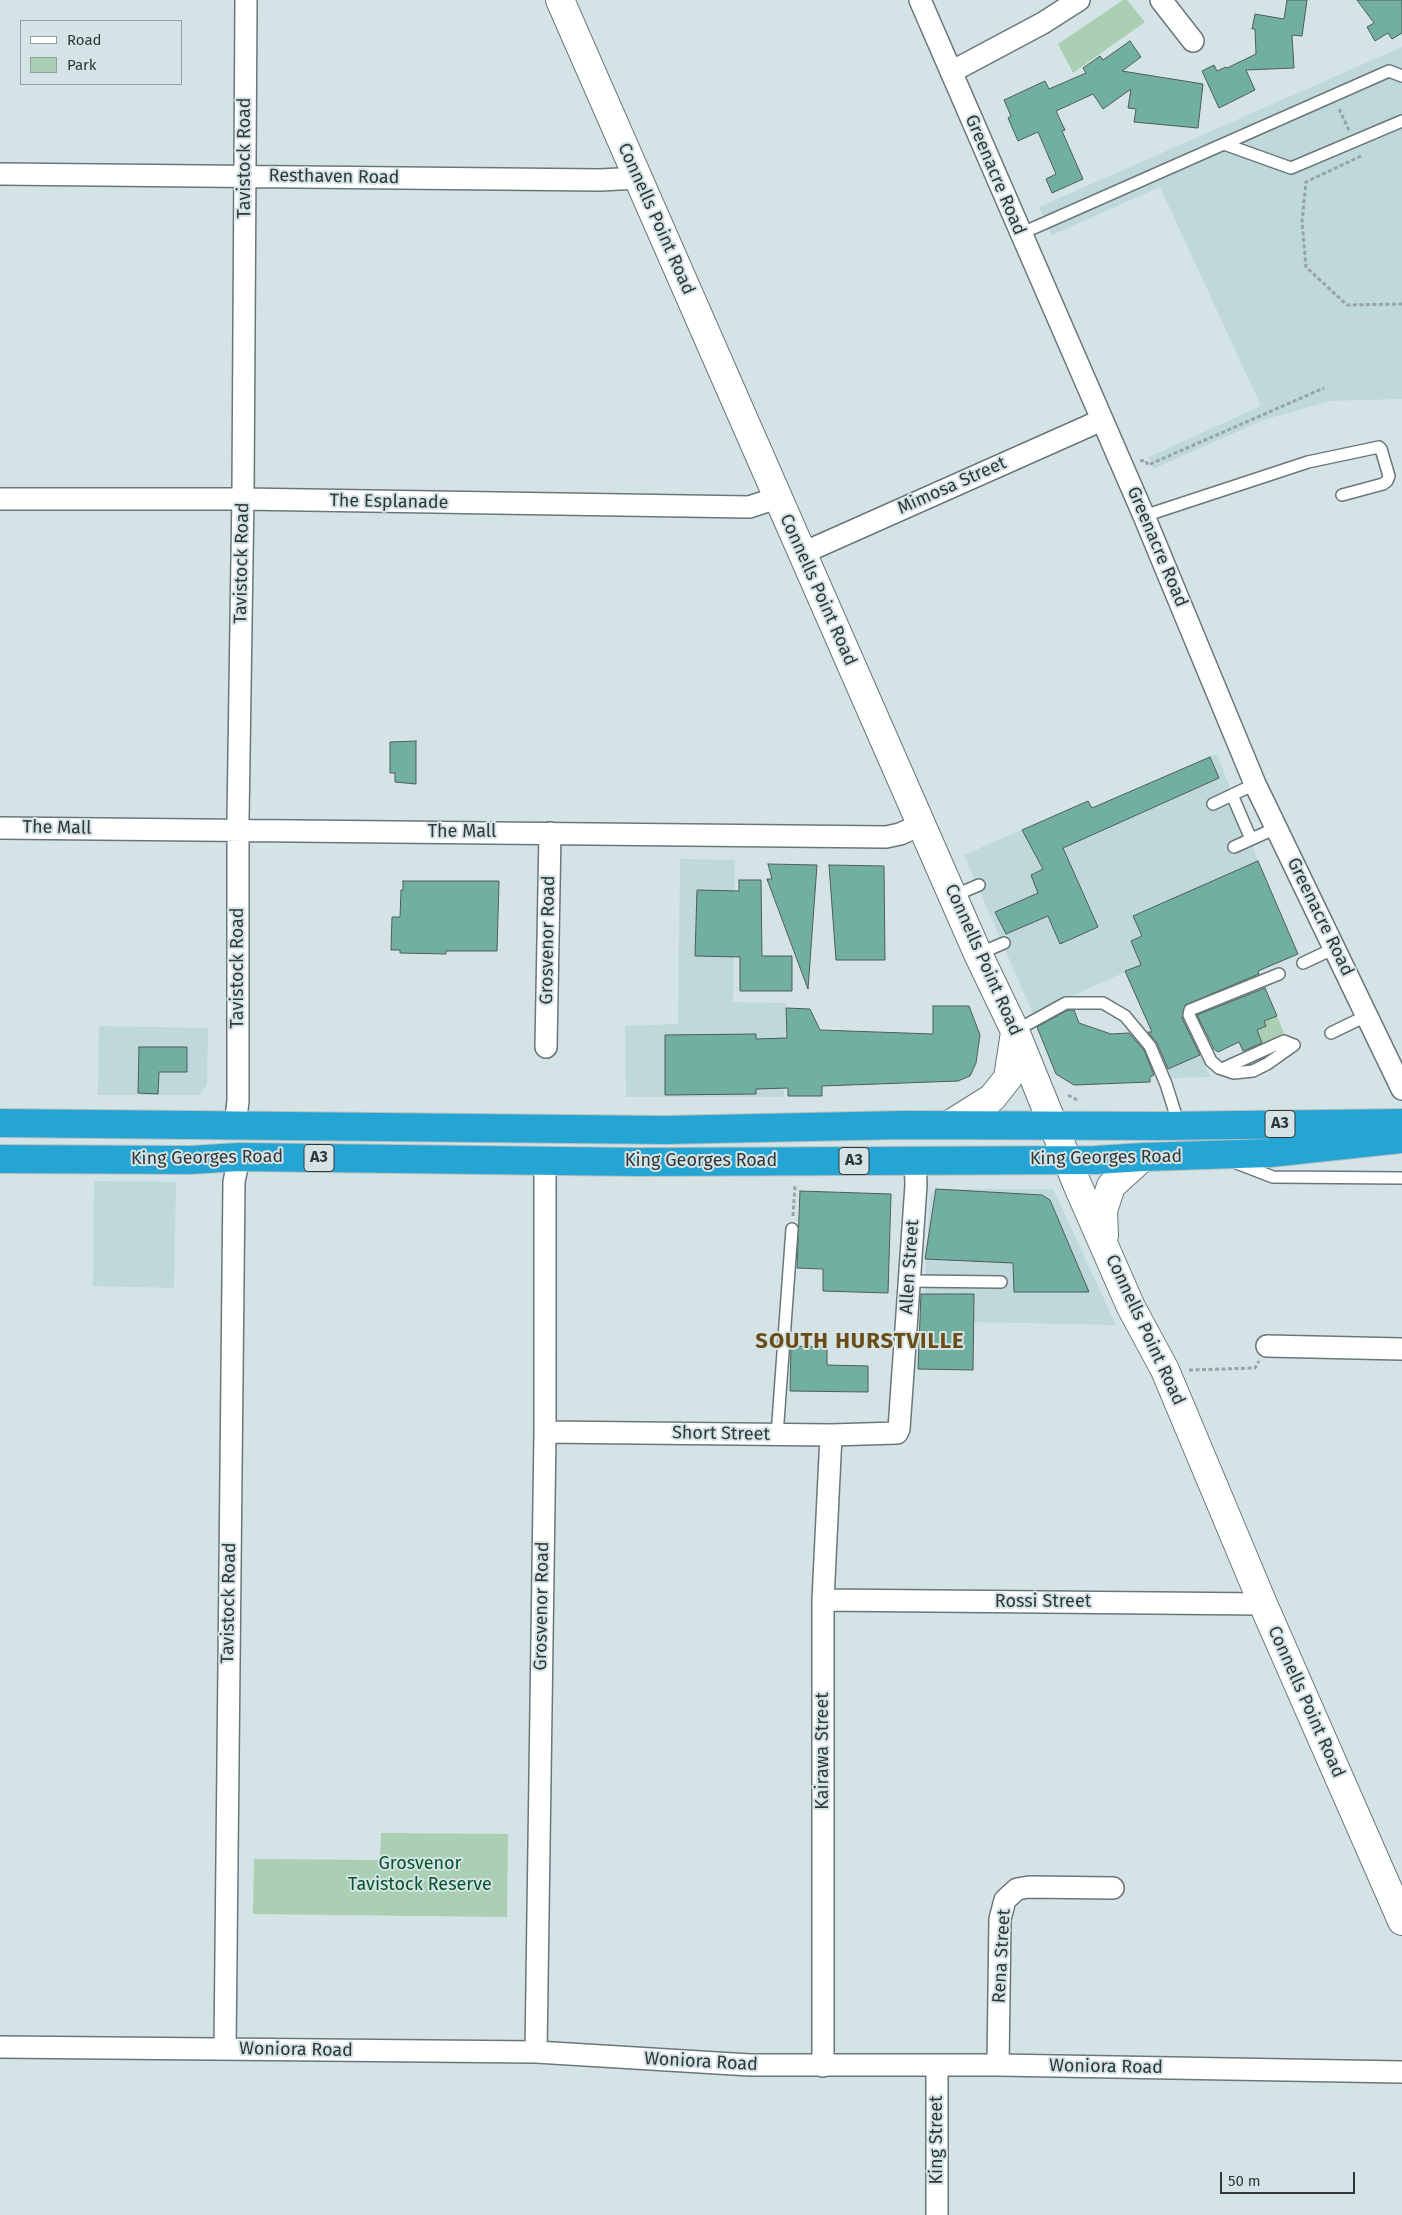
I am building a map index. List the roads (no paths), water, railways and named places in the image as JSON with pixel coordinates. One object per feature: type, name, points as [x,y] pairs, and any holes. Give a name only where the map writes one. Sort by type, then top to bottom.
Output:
[{"type":"highway","name":"King Georges Road","points":[[0,1123],[665,1130],[949,1125],[1180,1126],[1402,1123]]},
{"type":"highway","name":"King Georges Road","points":[[0,1159],[190,1160],[239,1157],[545,1161],[1069,1160],[1270,1154],[1402,1139]]},
{"type":"street","name":"Tavistock Road","points":[[235,1126],[238,1101],[238,830],[243,499],[246,0]]},
{"type":"street","name":"Connells Point Road","points":[[560,0],[978,954],[1015,1031],[1069,1160],[1077,1184],[1131,1307],[1165,1370],[1263,1604],[1402,1920]]},
{"type":"street","name":"Greenacre Road","points":[[920,0],[1144,516],[1255,784],[1402,1090]]},
{"type":"street","points":[[951,72],[1043,23],[1079,0]]},
{"type":"street","points":[[1161,0],[1193,40]]},
{"type":"street","name":"Resthaven Road","points":[[0,174],[600,180],[638,178]]},
{"type":"street","name":"Mimosa Street","points":[[803,553],[1102,420]]},
{"type":"street","name":"The Esplanade","points":[[0,499],[243,499],[750,507],[777,498]]},
{"type":"street","name":"The Mall","points":[[0,828],[550,832],[886,837],[900,834],[922,824]]},
{"type":"street","name":"Grosvenor Road","points":[[546,1048],[550,832]]},
{"type":"street","points":[[949,1125],[992,1098],[1008,1078],[1015,1031]]},
{"type":"street","name":"Tavistock Road","points":[[224,2049],[234,1182],[239,1157]]},
{"type":"street","points":[[1104,1242],[1103,1211],[1111,1186],[1143,1157]]},
{"type":"street","name":"Allen Street","points":[[897,1433],[899,1429],[916,1185],[916,1160]]},
{"type":"street","name":"Grosvenor Road","points":[[536,2052],[545,1432],[545,1161]]},
{"type":"street","points":[[1267,1346],[1402,1349]]},
{"type":"street","name":"Short Street","points":[[545,1432],[831,1436],[897,1433]]},
{"type":"street","name":"Kairawa Street","points":[[823,2066],[823,1600],[831,1436]]},
{"type":"street","name":"Rossi Street","points":[[823,1600],[1263,1604]]},
{"type":"street","name":"Rena Street","points":[[998,2065],[1000,1919],[1005,1900],[1017,1890],[1029,1887],[1113,1888]]},
{"type":"street","name":"Woniora Road","points":[[0,2047],[536,2052],[701,2063],[823,2066],[998,2065],[1402,2072]]},
{"type":"street","name":"King Street","points":[[937,2066],[937,2215]]},
{"type":"lane","points":[[1020,234],[1389,71],[1402,76]]},
{"type":"lane","points":[[1224,144],[1291,168],[1402,121]]},
{"type":"lane","points":[[1144,516],[1280,470],[1374,446],[1379,447],[1389,476],[1387,481],[1383,484],[1342,495]]},
{"type":"lane","points":[[1213,804],[1255,784]]},
{"type":"lane","points":[[1232,795],[1251,839]]},
{"type":"lane","points":[[1234,847],[1276,828]]},
{"type":"lane","points":[[953,896],[979,885]]},
{"type":"lane","points":[[978,954],[1004,943]]},
{"type":"lane","points":[[1303,963],[1335,948]]},
{"type":"lane","points":[[1222,1069],[1284,1042],[1294,1045],[1267,1064],[1253,1071],[1234,1073],[1222,1069],[1211,1061],[1189,1015],[1190,1010],[1279,974]]},
{"type":"lane","points":[[1015,1031],[1066,1003],[1103,1003],[1125,1016],[1150,1046],[1166,1084],[1180,1126]]},
{"type":"lane","points":[[1332,1033],[1366,1016]]},
{"type":"lane","points":[[1215,1155],[1273,1177],[1402,1178]]},
{"type":"lane","points":[[777,1435],[792,1229]]},
{"type":"lane","points":[[909,1281],[1001,1282]]},
{"type":"district","name":"SOUTH HURSTVILLE","points":[[860,1342]]},
{"type":"park label","name":"Grosvenor Tavistock Reserve","points":[[420,1874]]}]
